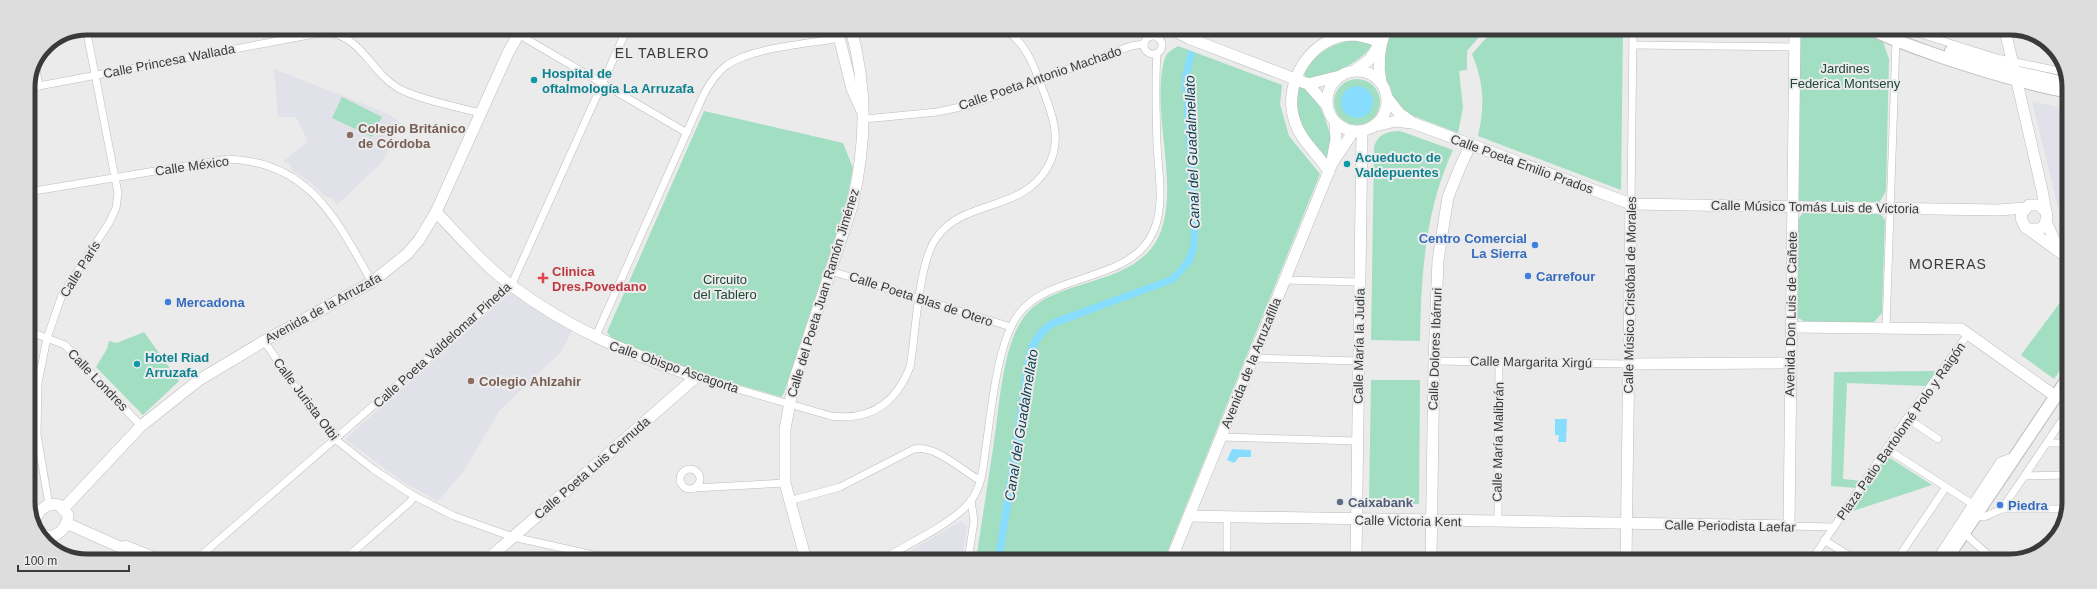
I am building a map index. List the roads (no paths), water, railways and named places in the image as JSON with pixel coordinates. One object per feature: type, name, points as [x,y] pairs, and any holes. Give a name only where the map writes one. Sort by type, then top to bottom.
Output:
[{"type":"main road","points":[[1893,35],[2015,71],[2062,82]]},
{"type":"main road","points":[[2015,71],[2062,89]]},
{"type":"main road","points":[[1950,554],[1964,533],[1975,510],[2062,386]]},
{"type":"street","name":"Calle París","points":[[49,505],[37,436],[38,383],[47,338],[62,295],[109,223],[116,208],[118,193],[87,35]]},
{"type":"street","name":"Calle Princesa Wallada","points":[[35,87],[304,35]]},
{"type":"street","name":"Calle Princesa Wallada","points":[[340,35],[350,40],[399,89],[480,113]]},
{"type":"street","name":"Avenida de la Arruzafa","points":[[64,508],[142,426],[199,380],[264,341],[372,282],[407,254],[419,240],[436,212],[480,113],[518,35]]},
{"type":"street","points":[[526,35],[603,84],[686,133]]},
{"type":"street","name":"Calle Poeta Valdelomar Pineda","points":[[203,554],[511,286],[624,35]]},
{"type":"street","points":[[595,338],[706,88],[716,75],[734,61],[754,54],[830,35]]},
{"type":"street","points":[[838,35],[852,89],[865,119]]},
{"type":"street","name":"Calle del Poeta Juan Ramón Jiménez","points":[[804,554],[785,483],[785,429],[788,404],[794,381],[852,206],[862,153],[865,119],[861,77],[852,35]]},
{"type":"street","name":"Calle Obispo Ascagorta","points":[[436,212],[511,286],[561,319],[595,338],[633,355],[696,377],[788,404],[831,416],[844,417],[864,414],[884,404],[896,394],[904,381],[910,366],[926,258],[930,247],[945,227],[962,217],[1024,193],[1044,174],[1052,160],[1056,134],[1054,120],[1039,80],[1024,48],[1011,35]]},
{"type":"street","points":[[1182,35],[1308,84],[1327,106],[1335,122],[1344,129],[1357,132],[1375,126],[1382,119],[1387,109],[1388,99],[1380,82],[1377,65],[1385,35]]},
{"type":"street","points":[[1330,169],[1301,136],[1294,120],[1291,96],[1295,78],[1311,54],[1333,35]]},
{"type":"street","points":[[1360,35],[1382,42]]},
{"type":"street","name":"Calle Músico Cristóbal de Morales","points":[[1626,554],[1633,35]]},
{"type":"street","name":"Avenida Don Luis de Cañete","points":[[1788,526],[1795,35]]},
{"type":"street","points":[[1886,327],[1890,207],[1890,35]]},
{"type":"street","points":[[1924,35],[1997,58],[2015,71],[2060,72]]},
{"type":"street","name":"Calle Músico Tomás Luis de Victoria","points":[[2006,35],[2042,190],[2046,217],[2062,251]]},
{"type":"street","points":[[890,554],[954,516],[971,500],[981,478],[999,366],[1011,328],[1023,309],[1038,298],[1126,262],[1142,249],[1153,233],[1158,216],[1160,198],[1155,104],[1156,53],[1161,46],[1161,41],[1157,37],[1149,36],[1144,44],[1144,48],[1148,53],[1156,53]]},
{"type":"street","points":[[1308,84],[1341,76],[1354,71],[1369,60],[1382,42]]},
{"type":"street","name":"Calle Poeta Antonio Machado","points":[[865,119],[954,109],[992,98],[1131,46],[1144,44]]},
{"type":"street","points":[[1633,45],[1795,47]]},
{"type":"street","points":[[1354,71],[1373,75],[1380,82]]},
{"type":"street","points":[[37,74],[39,86]]},
{"type":"street","points":[[1327,106],[1330,89],[1341,76]]},
{"type":"street","name":"Calle Poeta Emilio Prados","points":[[1388,99],[1398,113],[1413,123]]},
{"type":"street","name":"Calle Poeta Emilio Prados","points":[[1375,126],[1396,121],[1413,123],[1631,204]]},
{"type":"street","name":"Avenida de la Arruzafilla","points":[[1173,554],[1330,169],[1336,139],[1335,122]]},
{"type":"street","name":"Avenida de la Arruzafilla","points":[[1330,169],[1357,132]]},
{"type":"street","name":"Calle María la Judía","points":[[1356,554],[1359,282],[1357,132]]},
{"type":"street","name":"Calle Dolores Ibárruri","points":[[1431,554],[1437,266],[1448,197],[1461,164],[1471,144]]},
{"type":"street","name":"Calle México","points":[[35,191],[228,159],[257,162],[278,170],[305,185],[322,202],[372,282]]},
{"type":"street","points":[[2027,207],[2039,205],[2046,217],[2040,229],[2026,226],[2021,218],[2027,207],[2042,190]]},
{"type":"street","name":"Calle Músico Tomás Luis de Victoria","points":[[1631,204],[1890,207],[1998,210],[2027,207]]},
{"type":"street","name":"Calle Músico Tomás Luis de Victoria","points":[[1998,210],[2026,226],[2062,253]]},
{"type":"street","name":"Calle Poeta Blas de Otero","points":[[831,271],[1011,328]]},
{"type":"street","points":[[1285,280],[1359,282]]},
{"type":"street","points":[[1791,327],[1961,329],[2055,396]]},
{"type":"street","name":"Calle Londres","points":[[35,334],[65,345],[142,426]]},
{"type":"street","name":"Plaza Patio Bartolomé Polo y Raigón","points":[[1815,554],[1907,418],[1968,334]]},
{"type":"street","name":"Calle Jurista Otbi","points":[[264,341],[305,401],[335,439],[373,469],[414,496],[454,516],[513,537],[589,554]]},
{"type":"street","points":[[1253,358],[1358,361]]},
{"type":"street","name":"Calle Margarita Xirgú","points":[[1434,361],[1629,364]]},
{"type":"street","name":"Calle María Malibrán","points":[[1498,522],[1499,362]]},
{"type":"street","points":[[1629,364],[1791,363]]},
{"type":"street","name":"Calle Poeta Luis Cernuda","points":[[495,554],[696,377]]},
{"type":"street","points":[[1907,418],[1938,439]]},
{"type":"street","points":[[2002,509],[2062,422]]},
{"type":"street","points":[[1221,438],[1357,441]]},
{"type":"street","points":[[2048,443],[2062,443]]},
{"type":"street","points":[[789,501],[840,487],[914,449],[922,448],[934,451],[976,478],[981,478]]},
{"type":"street","points":[[1887,448],[1946,487],[1984,517],[2002,509],[2062,508]]},
{"type":"street","points":[[2026,476],[2062,475]]},
{"type":"street","points":[[694,488],[785,483]]},
{"type":"street","points":[[1901,554],[1946,487]]},
{"type":"street","points":[[351,554],[410,502],[414,496]]},
{"type":"street","points":[[969,554],[974,521],[971,500]]},
{"type":"street","points":[[37,514],[49,505],[54,504],[64,508],[68,515],[62,531],[54,536],[48,536]]},
{"type":"street","points":[[1942,554],[1975,510]]},
{"type":"street","name":"Calle Victoria Kent","points":[[1189,516],[1627,525]]},
{"type":"street","points":[[1226,554],[1227,517]]},
{"type":"street","points":[[66,523],[134,554]]},
{"type":"street","name":"Calle Periodista Laefar","points":[[1627,525],[1834,527]]},
{"type":"street","points":[[1964,533],[1987,554]]},
{"type":"street","points":[[1824,540],[1847,554]]},
{"type":"street","points":[[112,545],[121,542],[151,554]]},
{"type":"water","name":"Canal del Guadalmellato","points":[[1188,50],[1195,53],[1190,75],[1198,229],[1197,249],[1193,262],[1175,282],[1059,325],[1049,330],[1038,344],[1003,554],[996,554],[1026,354],[1033,338],[1039,329],[1053,319],[1169,277],[1182,264],[1187,254],[1191,242],[1191,236],[1182,77]]},
{"type":"water","points":[[1354,86],[1360,86],[1370,93],[1373,102],[1372,108],[1366,115],[1360,118],[1354,118],[1344,111],[1341,105],[1341,99],[1348,89]]},
{"type":"water","points":[[1555,419],[1567,419],[1566,442],[1558,442],[1559,435],[1555,435]]},
{"type":"water","points":[[1232,449],[1251,450],[1251,457],[1239,457],[1234,463],[1227,460]]},
{"type":"place","name":"Hospital de oftalmología La Arruzafa","points":[[534,80]]},
{"type":"place","name":"Colegio Británico de Córdoba","points":[[350,135]]},
{"type":"place","name":"Acueducto de Valdepuentes","points":[[1347,164]]},
{"type":"place","name":"Centro Comercial La Sierra","points":[[1535,245]]},
{"type":"place","name":"Carrefour","points":[[1528,276]]},
{"type":"place","name":"Clinica Dres.Povedano","points":[[543,278]]},
{"type":"place","name":"Mercadona","points":[[168,302]]},
{"type":"place","name":"Hotel Riad Arruzafa","points":[[137,364]]},
{"type":"place","name":"Colegio Ahlzahir","points":[[471,381]]},
{"type":"place","name":"Caixabank","points":[[1340,502]]},
{"type":"place","name":"Piedra","points":[[2000,505]]},
{"type":"district","name":"EL TABLERO","points":[[662,53]]},
{"type":"district","name":"MORERAS","points":[[1948,264]]},
{"type":"park label","name":"Jardines Federica Montseny","points":[[1845,76]]},
{"type":"park label","name":"Circuito del Tablero","points":[[725,286]]}]
